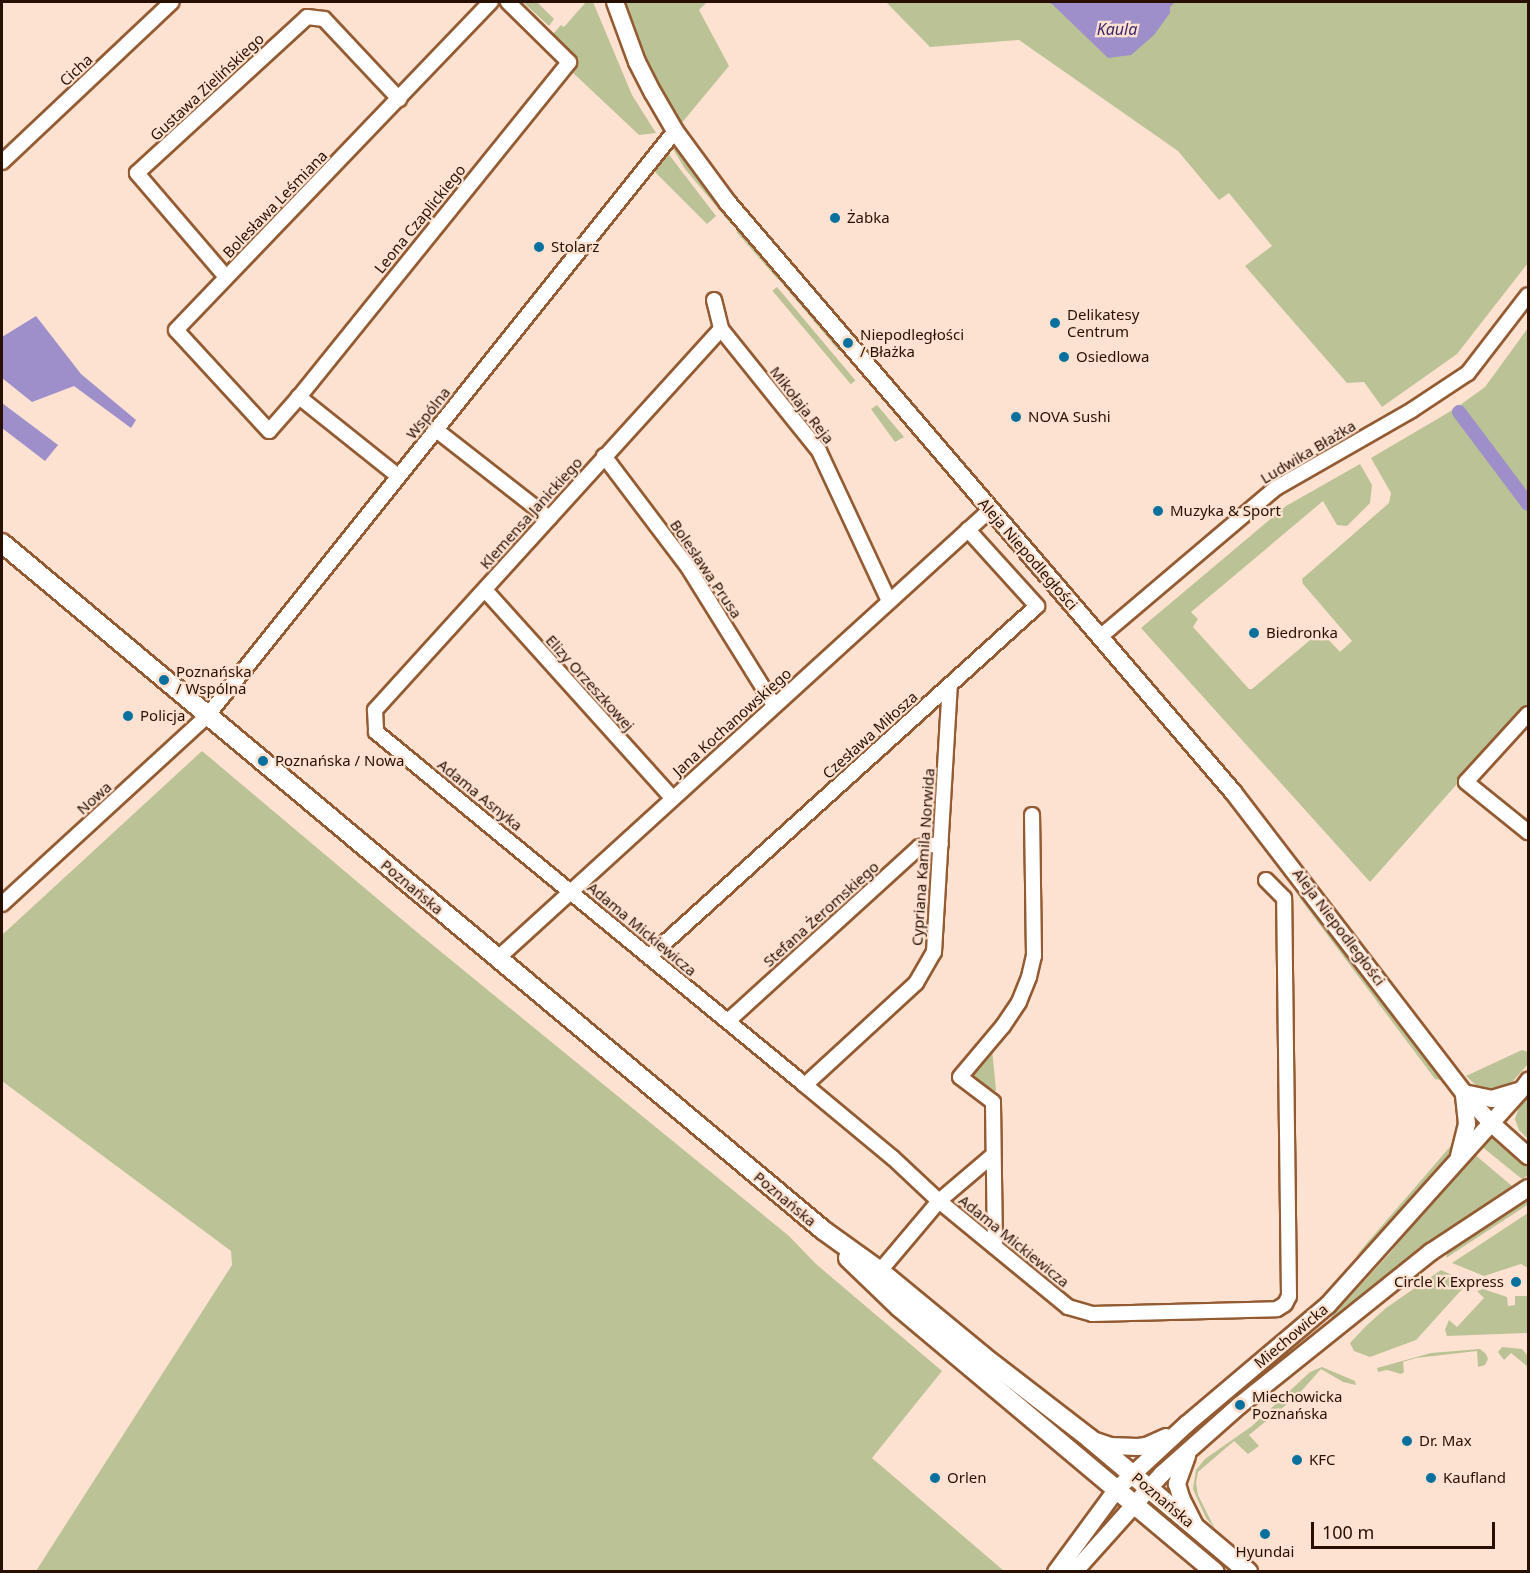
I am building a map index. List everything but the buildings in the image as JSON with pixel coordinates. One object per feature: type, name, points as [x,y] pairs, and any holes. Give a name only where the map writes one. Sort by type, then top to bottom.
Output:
[{"type":"main road","name":"Poznańska","points":[[2,543],[823,1230],[1116,1489],[1215,1572]]},
{"type":"main road","name":"Poznańska","points":[[875,1277],[1089,1438],[1248,1572]]},
{"type":"street","name":"Cicha","points":[[2,162],[172,2]]},
{"type":"street","name":"Bolesława Leśmiana","points":[[269,431],[176,330],[492,2]]},
{"type":"street","name":"Leona Czaplickiego","points":[[269,431],[569,62],[508,2]]},
{"type":"street","name":"Aleja Niepodległości","points":[[615,2],[638,62],[675,131],[728,203],[1233,792],[1464,1093],[1491,1123],[1528,1156]]},
{"type":"street","name":"Gustawa Zielińskiego","points":[[226,277],[137,173],[307,16],[324,19],[399,99]]},
{"type":"street","name":"Wspólna","points":[[207,716],[675,131]]},
{"type":"street","name":"Ludwika Błażka","points":[[1100,637],[1276,488],[1412,410],[1468,373],[1528,295]]},
{"type":"street","name":"Mikołaja Reja","points":[[714,300],[721,329],[819,451],[889,601]]},
{"type":"street","name":"Klemensa Janickiego","points":[[376,722],[375,710],[721,329]]},
{"type":"street","points":[[298,397],[398,476]]},
{"type":"street","points":[[435,429],[549,518]]},
{"type":"street","name":"Bolesława Prusa","points":[[604,456],[688,567],[774,705]]},
{"type":"street","name":"Jana Kochanowskiego","points":[[497,959],[990,510]]},
{"type":"street","name":"Czesława Miłosza","points":[[649,957],[1037,606],[968,530]]},
{"type":"street","name":"Elizy Orzeszkowej","points":[[484,590],[672,798]]},
{"type":"street","name":"Cypriana Kamila Norwida","points":[[805,1085],[916,983],[928,965],[937,937],[950,685]]},
{"type":"street","points":[[1528,714],[1466,782],[1528,831]]},
{"type":"street","name":"Nowa","points":[[2,903],[207,716]]},
{"type":"street","name":"Adama Asnyka","points":[[376,722],[376,732],[570,891]]},
{"type":"street","points":[[995,1247],[993,1102],[960,1077],[1003,1026],[1019,1002],[1029,977],[1034,956],[1032,815]]},
{"type":"street","name":"Stefana Żeromskiego","points":[[728,1021],[920,847],[941,844]]},
{"type":"street","points":[[1266,880],[1284,898],[1305,883]]},
{"type":"street","name":"Adama Mickiewicza","points":[[570,891],[893,1158],[939,1201],[1068,1307],[1092,1314],[1277,1309],[1285,1304],[1289,1296],[1284,898]]},
{"type":"street","points":[[1456,1163],[1465,1141],[1467,1124],[1464,1093],[1492,1099],[1526,1086]]},
{"type":"street","name":"Miechowicka","points":[[1056,1572],[1116,1489],[1187,1424],[1329,1305],[1526,1086]]},
{"type":"street","points":[[875,1277],[939,1201],[993,1155]]},
{"type":"street","name":"Miechowicka","points":[[1074,1572],[1150,1488],[1192,1447],[1296,1358],[1431,1252],[1528,1188]]},
{"type":"street","points":[[1089,1438],[1110,1446],[1146,1446],[1187,1424]]},
{"type":"street","points":[[1192,1447],[1178,1476],[1177,1484],[1196,1528]]},
{"type":"green space","points":[[523,2],[537,2],[554,19],[549,26]]},
{"type":"green space","points":[[586,2],[593,2],[632,95],[656,133],[639,135],[570,70],[579,59],[552,35],[561,25],[564,27]]},
{"type":"green space","points":[[624,2],[707,2],[699,10],[729,66],[680,125],[646,69]]},
{"type":"green space","points":[[886,2],[1528,2],[1528,263],[1457,354],[1382,407],[1364,382],[1347,383],[1245,266],[1272,246],[1229,193],[1219,200],[1178,151],[1019,40],[930,47]]},
{"type":"green space","points":[[673,149],[680,151],[735,220],[731,224],[685,169]]},
{"type":"green space","points":[[667,152],[716,216],[707,224],[653,170],[652,167]]},
{"type":"green space","points":[[741,228],[782,276],[778,279],[736,232]]},
{"type":"green space","points":[[784,279],[840,343],[839,351],[780,281]]},
{"type":"green space","points":[[777,287],[855,380],[851,384],[772,291]]},
{"type":"green space","points":[[1528,328],[1528,704],[1370,882],[1141,628],[1286,506],[1360,464],[1372,485],[1370,503],[1347,526],[1337,525],[1323,501],[1191,612],[1198,619],[1193,627],[1249,689],[1252,689],[1315,636],[1326,637],[1340,652],[1352,641],[1303,584],[1302,579],[1389,503],[1391,493],[1371,458],[1456,408],[1485,387]]},
{"type":"green space","points":[[877,405],[904,437],[895,442],[871,409]]},
{"type":"green space","points":[[202,751],[418,933],[789,1236],[816,1264],[942,1371],[872,1458],[1004,1571],[36,1571],[232,1265],[231,1251],[2,1081],[2,935]]},
{"type":"green space","points":[[1299,897],[1305,897],[1445,1081],[1435,1079]]},
{"type":"green space","points":[[992,1049],[996,1090],[993,1094],[973,1081],[971,1075]]},
{"type":"green space","points":[[1522,1050],[1528,1052],[1528,1064],[1508,1087],[1492,1093],[1481,1090],[1466,1076]]},
{"type":"green space","points":[[1528,1098],[1528,1139],[1519,1130],[1515,1119],[1520,1104]]},
{"type":"green space","points":[[1491,1136],[1528,1165],[1528,1175],[1522,1179],[1481,1146]]},
{"type":"green space","points":[[1455,1141],[1455,1153],[1382,1234],[1355,1257]]},
{"type":"green space","points":[[1474,1154],[1512,1186],[1425,1244],[1332,1319],[1331,1317],[1391,1252],[1420,1213]]},
{"type":"green space","points":[[1528,1200],[1527,1205],[1446,1258],[1448,1252]]},
{"type":"green space","points":[[1528,1213],[1528,1268],[1521,1264],[1484,1276],[1452,1263]]},
{"type":"green space","points":[[1441,1270],[1463,1280],[1465,1286],[1416,1340],[1370,1357],[1354,1351],[1350,1343],[1366,1326],[1386,1308]]},
{"type":"green space","points":[[1483,1289],[1507,1297],[1508,1306],[1515,1305],[1515,1296],[1528,1296],[1528,1333],[1447,1336],[1445,1330],[1449,1320],[1457,1327],[1484,1298],[1477,1291]]},
{"type":"green space","points":[[1502,1347],[1522,1349],[1528,1356],[1528,1367],[1511,1353],[1504,1360],[1498,1352]]},
{"type":"green space","points":[[1480,1349],[1488,1359],[1485,1365],[1478,1367],[1477,1351],[1416,1358],[1403,1362],[1404,1372],[1401,1374],[1387,1370],[1378,1372],[1377,1368],[1431,1353]]},
{"type":"green space","points":[[1286,1350],[1290,1355],[1157,1462],[1153,1458]]},
{"type":"green space","points":[[1322,1367],[1355,1381],[1356,1385],[1343,1382],[1321,1369],[1297,1396],[1249,1435],[1259,1446],[1248,1454],[1234,1441],[1198,1472],[1196,1483],[1198,1495],[1215,1529],[1206,1518],[1193,1489],[1196,1470],[1205,1459],[1252,1426],[1310,1372]]},
{"type":"water","name":"Kaula","points":[[1046,2],[1183,2],[1174,3],[1170,7],[1170,13],[1154,35],[1131,55],[1108,58],[1052,4]]},
{"type":"water","points":[[36,316],[81,374],[136,420],[131,428],[74,386],[32,402],[2,378],[2,337]]},
{"type":"water","points":[[2,403],[58,445],[45,461],[2,428]]},
{"type":"waterway","points":[[1459,412],[1528,504]]},
{"type":"place","name":"Żabka","points":[[835,218]]},
{"type":"place","name":"Stolarz","points":[[539,247]]},
{"type":"place","name":"Delikatesy Centrum","points":[[1055,323]]},
{"type":"place","name":"Niepodległości / Błażka","points":[[848,343]]},
{"type":"place","name":"Osiedlowa","points":[[1064,357]]},
{"type":"place","name":"NOVA Sushi","points":[[1016,417]]},
{"type":"place","name":"Muzyka & Sport","points":[[1158,511]]},
{"type":"place","name":"Biedronka","points":[[1254,633]]},
{"type":"place","name":"Poznańska / Wspólna","points":[[164,680]]},
{"type":"place","name":"Policja","points":[[128,716]]},
{"type":"place","name":"Poznańska / Nowa","points":[[263,761]]},
{"type":"place","name":"Circle K Express","points":[[1516,1282]]},
{"type":"place","name":"Miechowicka Poznańska","points":[[1240,1405]]},
{"type":"place","name":"Dr. Max","points":[[1407,1441]]},
{"type":"place","name":"KFC","points":[[1297,1460]]},
{"type":"place","name":"Orlen","points":[[935,1478]]},
{"type":"place","name":"Kaufland","points":[[1431,1478]]},
{"type":"place","name":"Hyundai","points":[[1265,1534]]}]
